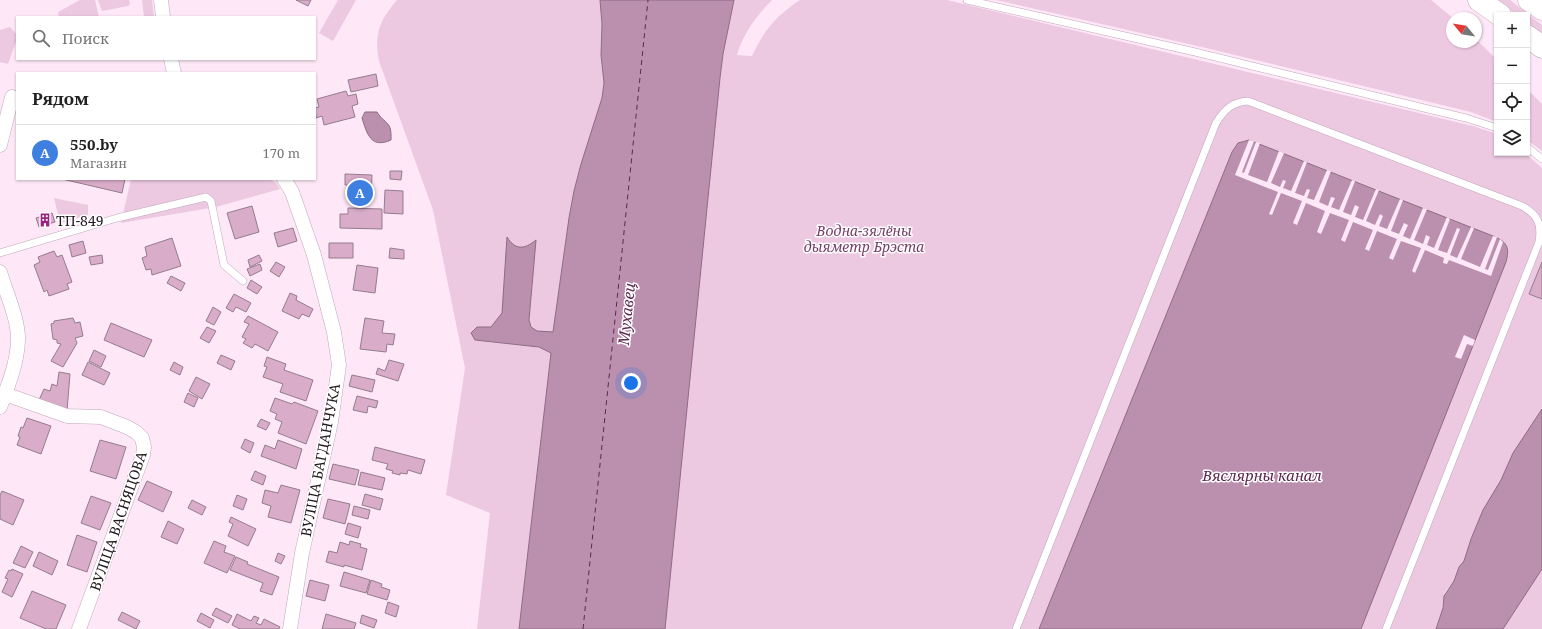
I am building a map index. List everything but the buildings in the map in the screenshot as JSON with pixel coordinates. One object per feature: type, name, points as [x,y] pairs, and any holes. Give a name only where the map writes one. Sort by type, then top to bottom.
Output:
[{"type":"highway","points":[[1479,0],[1496,12]]},
{"type":"highway","points":[[1529,0],[1542,9]]},
{"type":"highway","points":[[1530,38],[1542,47]]},
{"type":"street","points":[[161,0],[163,16]]},
{"type":"street","points":[[0,145],[10,96]]},
{"type":"street","name":"ВУЛІЦА БАГДАНЧУКА","points":[[285,180],[292,192],[314,255],[334,332],[339,365],[331,422],[302,552],[290,629]]},
{"type":"street","name":"ВУЛІЦА ВАСНЯЦОВА","points":[[0,272],[15,321],[18,340],[13,370],[2,400],[67,416],[91,416],[110,420],[136,432],[142,438],[144,447],[143,455],[79,629]]},
{"type":"lane","points":[[967,0],[1195,52],[1428,108],[1494,127]]},
{"type":"lane","points":[[1016,629],[1216,123],[1226,109],[1241,101],[1254,102],[1522,206],[1540,219],[1541,233],[1538,242],[1386,629]]},
{"type":"lane","points":[[1530,149],[1542,159]]},
{"type":"lane","points":[[0,253],[117,218],[206,197],[211,201],[224,265],[243,281]]},
{"type":"green space","points":[[80,0],[95,0],[99,16],[59,16],[58,12]]},
{"type":"green space","points":[[98,0],[129,0],[130,4],[128,6],[102,11]]},
{"type":"green space","points":[[142,0],[152,0],[154,16],[144,16]]},
{"type":"green space","points":[[338,0],[356,0],[333,41],[319,33]]},
{"type":"green space","points":[[397,0],[600,0],[602,24],[601,55],[604,83],[602,98],[581,164],[569,218],[551,353],[519,629],[477,629],[490,513],[446,495],[465,368],[433,210],[379,61],[377,43],[379,28],[382,21]]},
{"type":"green space","name":"Водна-зялёны дыяметр Брэста","points":[[734,0],[772,0],[751,25],[737,55],[752,56],[766,31],[777,18],[800,0],[947,0],[1473,126],[1494,133],[1494,156],[1528,156],[1542,168],[1542,409],[1511,458],[1479,521],[1472,536],[1464,561],[1458,569],[1454,581],[1445,592],[1442,611],[1436,629],[665,629],[723,54]]},
{"type":"green space","points":[[996,0],[1431,0],[1446,12],[1446,48],[1482,48],[1482,45],[1494,57],[1494,121],[1471,112],[1202,47]]},
{"type":"green space","points":[[1496,0],[1510,0],[1525,12],[1513,12]]},
{"type":"green space","points":[[1530,16],[1542,25],[1542,34],[1530,25]]},
{"type":"green space","points":[[10,27],[16,34],[16,42],[8,64],[0,62],[0,30]]},
{"type":"green space","points":[[1530,92],[1542,104],[1542,151],[1530,142]]},
{"type":"green space","points":[[131,180],[271,180],[276,183],[280,189],[216,207],[121,223]]},
{"type":"green space","points":[[54,198],[88,205],[88,215],[60,223]]},
{"type":"green space","points":[[1542,569],[1542,629],[1503,629]]},
{"type":"water","name":"Мухавец","points":[[600,0],[734,0],[723,54],[720,78],[665,629],[519,629],[551,353],[539,347],[475,340],[471,333],[477,327],[491,327],[502,313],[507,237],[513,244],[520,247],[528,246],[536,240],[529,320],[531,327],[537,331],[553,332],[574,191],[602,98],[604,83],[601,55],[602,24]]},
{"type":"water","points":[[365,112],[377,112],[389,126],[391,140],[379,143],[371,138],[362,118]]},
{"type":"water","name":"Вяслярны канал","points":[[1249,140],[1493,236],[1502,240],[1508,252],[1506,262],[1361,629],[1039,629],[1232,152],[1238,143]]},
{"type":"water","points":[[1542,409],[1542,569],[1503,629],[1436,629],[1443,608],[1444,596],[1454,581],[1459,567],[1464,561],[1483,510],[1501,480],[1513,453]]},
{"type":"pier","points":[[1249,140],[1254,141],[1242,172],[1244,173],[1256,142],[1260,143],[1248,175],[1267,182],[1279,151],[1284,153],[1271,183],[1280,187],[1283,180],[1286,181],[1283,188],[1291,191],[1304,161],[1307,162],[1295,193],[1304,196],[1307,189],[1310,190],[1307,198],[1314,200],[1327,170],[1331,171],[1319,202],[1328,206],[1331,197],[1335,198],[1331,207],[1339,210],[1352,180],[1355,181],[1343,212],[1351,215],[1355,205],[1359,207],[1355,217],[1363,220],[1376,189],[1379,190],[1366,221],[1375,225],[1380,214],[1383,216],[1379,226],[1387,229],[1400,199],[1403,200],[1391,231],[1399,234],[1404,223],[1408,225],[1403,236],[1410,239],[1423,208],[1427,209],[1414,240],[1423,244],[1426,235],[1430,237],[1427,245],[1434,248],[1447,217],[1450,219],[1438,250],[1447,253],[1457,228],[1460,229],[1450,255],[1457,258],[1471,227],[1474,228],[1461,259],[1480,267],[1493,236],[1497,237],[1485,269],[1488,270],[1500,239],[1503,242],[1491,276],[1449,260],[1447,264],[1443,263],[1444,258],[1425,250],[1415,273],[1412,271],[1421,248],[1401,241],[1393,260],[1389,258],[1397,239],[1377,231],[1369,251],[1365,249],[1373,230],[1353,222],[1345,242],[1341,240],[1349,220],[1330,213],[1321,234],[1317,232],[1325,211],[1306,203],[1297,225],[1293,223],[1302,201],[1281,193],[1272,215],[1269,214],[1278,192],[1235,175]]},
{"type":"pier","points":[[1464,335],[1475,340],[1473,346],[1467,344],[1461,359],[1455,357]]},
{"type":"ferry route","points":[[583,629],[648,0]]},
{"type":"place","name":"550.by","points":[[360,193]]},
{"type":"place","name":"ТП-849","points":[[45,220]]}]
